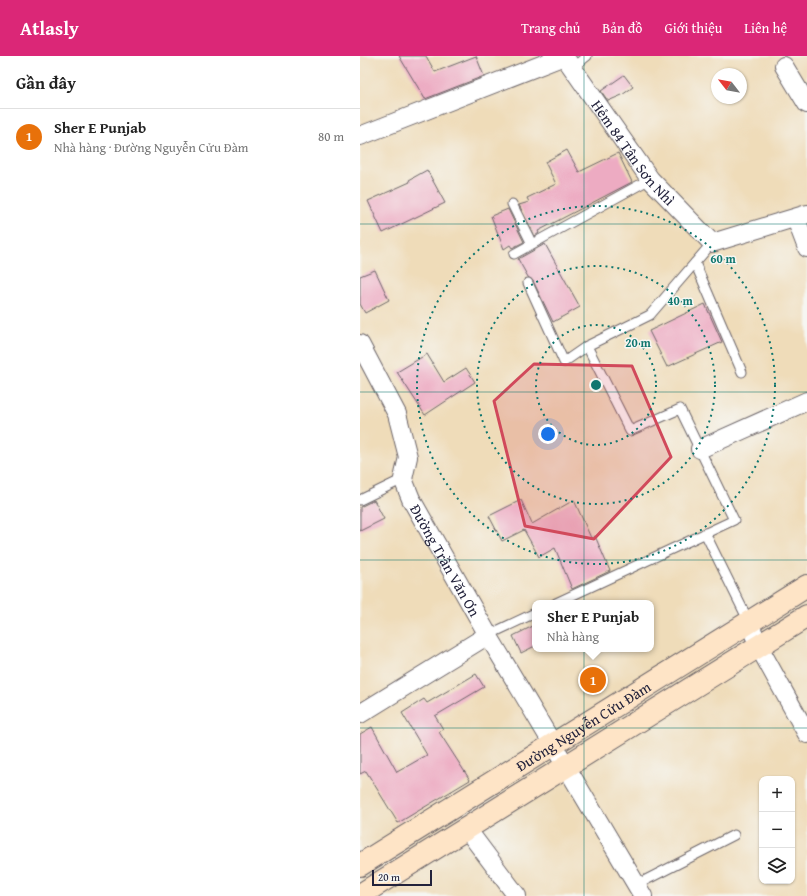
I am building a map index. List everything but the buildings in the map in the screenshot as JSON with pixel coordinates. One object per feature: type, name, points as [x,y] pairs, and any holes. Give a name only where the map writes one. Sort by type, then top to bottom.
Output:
[{"type":"street","points":[[360,136],[568,62]]},
{"type":"street","name":"Hẻm 84 Tân Sơn Nhì","points":[[568,62],[650,179],[712,242]]},
{"type":"street","points":[[784,66],[807,104]]},
{"type":"street","points":[[712,242],[801,216],[807,248]]},
{"type":"street","points":[[360,344],[397,414],[408,457],[403,479]]},
{"type":"street","points":[[700,450],[807,401]]},
{"type":"street","name":"Đường Trần Văn Ơn","points":[[403,479],[411,498],[488,635],[639,891]]},
{"type":"street","name":"Đường Nguyễn Cửu Đàm","points":[[360,865],[552,743],[807,586]]},
{"type":"street","name":"Đường Nguyễn Cửu Đàm","points":[[360,895],[566,765],[807,616]]},
{"type":"street","points":[[749,622],[758,647],[807,734]]},
{"type":"street","points":[[360,714],[488,635]]},
{"type":"street","points":[[466,828],[517,896]]},
{"type":"lane","points":[[568,62],[587,56]]},
{"type":"lane","points":[[514,254],[650,179]]},
{"type":"lane","points":[[512,204],[532,244]]},
{"type":"lane","points":[[528,283],[564,362],[588,346],[650,315],[712,242]]},
{"type":"lane","points":[[694,263],[742,372]]},
{"type":"lane","points":[[562,600],[734,520],[680,409],[630,431],[588,346]]},
{"type":"lane","points":[[360,500],[403,479]]},
{"type":"lane","points":[[705,533],[749,622]]},
{"type":"lane","points":[[488,635],[532,614]]},
{"type":"lane","points":[[639,891],[734,834]]},
{"type":"highlighted area","points":[[534,364],[632,366],[671,457],[594,539],[525,526],[494,401]]},
{"type":"place","name":"Sher E Punjab","points":[[593,680]]}]
